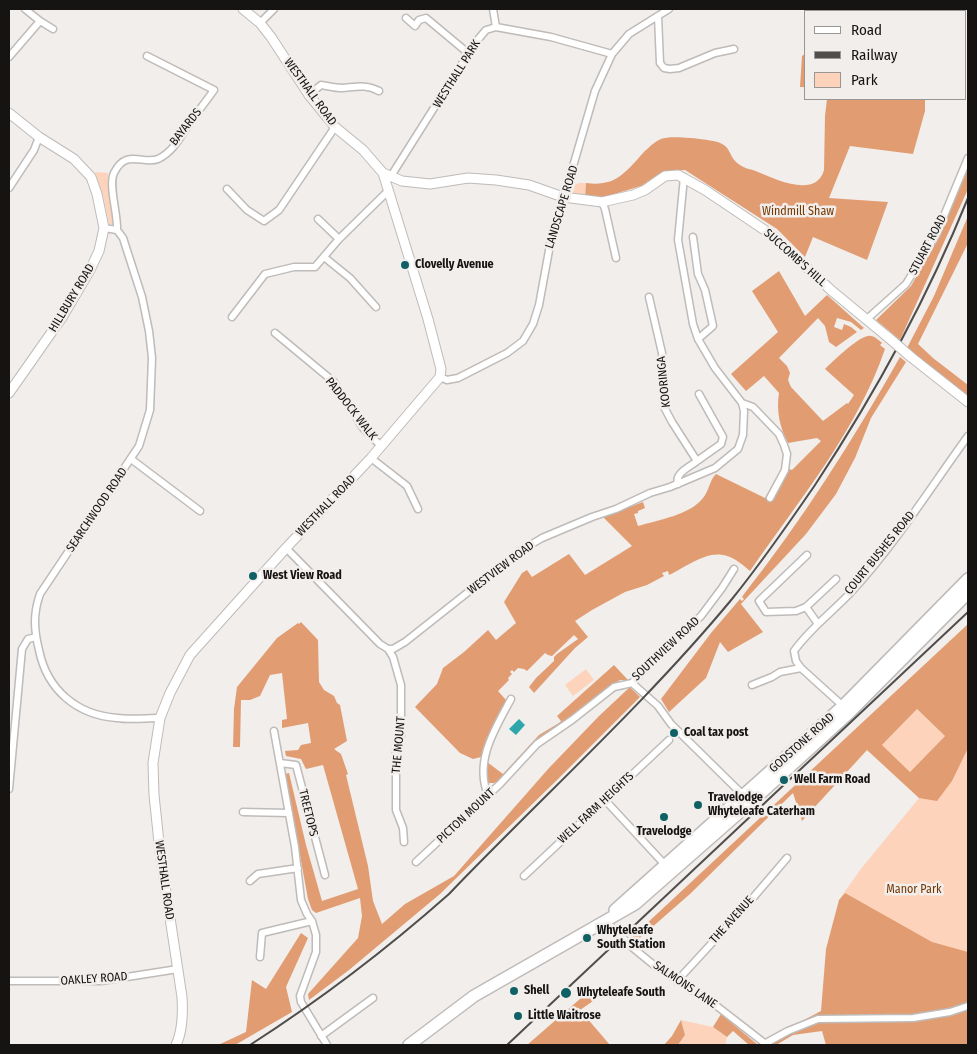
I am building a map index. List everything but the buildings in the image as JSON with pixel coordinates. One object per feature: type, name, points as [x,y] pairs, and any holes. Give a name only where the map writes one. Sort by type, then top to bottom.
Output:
[{"type":"highway","name":"GODSTONE ROAD","points":[[409,1045],[474,996],[605,920],[669,869],[747,799],[849,713],[968,579]]},
{"type":"highway","name":"GODSTONE ROAD","points":[[747,799],[842,706],[968,593]]},
{"type":"street","points":[[25,9],[40,22],[53,29]]},
{"type":"street","name":"WESTHALL ROAD","points":[[176,1045],[183,1018],[182,996],[160,852],[154,795],[153,763],[160,718],[170,693],[190,655],[286,548],[371,458],[440,377],[441,369],[428,319],[388,191],[387,175],[364,150],[335,127],[309,95],[271,37],[260,23],[243,9]]},
{"type":"street","points":[[260,23],[274,9]]},
{"type":"street","points":[[493,9],[496,27],[551,37],[612,54]]},
{"type":"street","name":"LANDSCAPE ROAD","points":[[440,377],[447,380],[458,378],[507,353],[524,341],[533,324],[539,305],[550,245],[595,91],[612,54],[629,34],[669,9]]},
{"type":"street","points":[[658,16],[660,63],[664,68],[678,68],[716,53],[734,49]]},
{"type":"street","points":[[406,18],[415,26],[419,20],[426,18],[468,53]]},
{"type":"street","points":[[9,57],[40,22]]},
{"type":"street","name":"WESTHALL PARK","points":[[387,175],[475,42],[486,30],[496,27]]},
{"type":"street","name":"BAYARDS","points":[[116,230],[118,220],[112,184],[113,174],[120,164],[129,158],[158,159],[167,152],[181,138],[214,90],[147,56]]},
{"type":"street","points":[[309,95],[321,85],[339,88],[362,86],[371,87],[378,91]]},
{"type":"street","name":"HILLBURY ROAD","points":[[9,113],[39,137],[74,159],[91,177],[97,194],[104,228],[99,251],[90,270],[63,316],[9,393]]},
{"type":"street","points":[[227,189],[247,210],[264,221],[279,210],[335,127]]},
{"type":"street","points":[[9,188],[34,150],[39,137]]},
{"type":"street","name":"STUART ROAD","points":[[867,319],[906,284],[936,235],[968,158]]},
{"type":"street","points":[[387,175],[402,181],[430,184],[468,178],[496,180],[529,185],[563,197],[602,202],[645,190],[665,176],[678,175],[684,177],[678,240],[689,305],[698,340],[715,368],[742,402],[753,407],[779,434],[787,454],[785,470],[770,498]]},
{"type":"street","name":"SUCCOMB'S HILL","points":[[684,177],[772,235],[832,291],[968,402]]},
{"type":"street","points":[[232,317],[264,274],[294,267],[314,267],[339,239],[388,191]]},
{"type":"street","points":[[602,202],[606,209],[616,258]]},
{"type":"street","points":[[318,219],[339,239]]},
{"type":"street","points":[[104,228],[116,230]]},
{"type":"street","name":"SEARCHWOOD ROAD","points":[[116,230],[122,238],[142,296],[149,331],[152,358],[150,410],[139,446],[40,594],[34,613],[36,637],[46,673],[63,697],[73,704],[98,714],[117,718],[160,718]]},
{"type":"street","points":[[693,237],[698,274],[705,290],[712,326],[698,340]]},
{"type":"street","points":[[324,257],[350,278],[376,307]]},
{"type":"street","name":"KOORINGA","points":[[649,296],[662,353],[664,406],[697,461]]},
{"type":"street","name":"PADDOCK WALK","points":[[276,333],[334,382],[363,428],[381,446]]},
{"type":"street","points":[[678,484],[677,476],[721,444],[724,437],[698,394]]},
{"type":"street","name":"WESTVIEW ROAD","points":[[388,649],[393,649],[405,642],[520,551],[542,538],[715,468],[738,449],[743,435],[744,411],[742,402]]},
{"type":"street","name":"COURT BUSHES ROAD","points":[[801,668],[796,661],[794,651],[802,640],[853,590],[890,544],[968,436]]},
{"type":"street","points":[[371,458],[406,486],[418,509]]},
{"type":"street","points":[[131,459],[200,511]]},
{"type":"street","points":[[286,548],[380,644],[388,649]]},
{"type":"street","points":[[807,555],[759,601],[766,612],[796,611],[806,607],[836,579]]},
{"type":"street","name":"SOUTHVIEW ROAD","points":[[514,769],[537,744],[572,720],[614,687],[632,683],[655,658],[701,616],[734,569]]},
{"type":"street","points":[[806,607],[818,624]]},
{"type":"street","points":[[9,789],[22,649],[28,639],[36,637]]},
{"type":"street","name":"THE MOUNT","points":[[388,649],[393,657],[401,684],[401,736],[396,752],[396,810],[403,828],[404,842]]},
{"type":"street","points":[[752,685],[780,672],[801,668],[842,706]]},
{"type":"street","points":[[632,683],[658,706],[671,724],[747,799]]},
{"type":"street","points":[[488,795],[483,784],[484,762],[489,742],[511,699]]},
{"type":"street","points":[[274,731],[298,868],[301,900],[312,921],[316,934],[316,952],[300,996],[301,1002],[327,1045]]},
{"type":"street","name":"WELL FARM HEIGHTS","points":[[524,876],[669,740]]},
{"type":"street","name":"TREETOPS","points":[[280,763],[296,766],[324,875]]},
{"type":"street","name":"PICTON MOUNT","points":[[416,862],[514,769]]},
{"type":"street","points":[[606,800],[669,869]]},
{"type":"street","points":[[243,812],[289,812]]},
{"type":"street","name":"THE AVENUE","points":[[676,981],[746,906],[787,858]]},
{"type":"street","points":[[250,881],[258,874],[298,868]]},
{"type":"street","name":"SALMONS LANE","points":[[605,920],[633,948],[676,981],[718,1007],[767,1044]]},
{"type":"street","points":[[260,957],[262,933],[312,921]]},
{"type":"street","name":"OAKLEY ROAD","points":[[9,981],[102,981],[178,968]]},
{"type":"street","points":[[322,1036],[373,998]]},
{"type":"street","points":[[767,1044],[788,1031],[818,1019],[913,1018],[950,1012],[968,1006]]},
{"type":"green space","points":[[864,9],[901,9],[900,10]]},
{"type":"green space","points":[[804,54],[804,87],[800,87],[802,56]]},
{"type":"green space","name":"Windmill Shaw","points":[[827,100],[925,100],[925,111],[913,154],[850,146],[829,198],[888,202],[867,260],[813,237],[805,257],[777,229],[685,170],[662,172],[641,186],[601,198],[585,197],[586,183],[596,184],[612,181],[631,167],[654,143],[661,139],[672,137],[695,138],[720,143],[727,148],[736,162],[744,167],[784,182],[804,185],[813,184],[820,179],[824,170]]},
{"type":"green space","points":[[968,168],[968,189],[900,340],[876,320],[911,286],[940,235]]},
{"type":"green space","points":[[95,172],[108,173],[114,224],[109,224],[103,195]]},
{"type":"green space","points":[[586,183],[585,197],[573,193],[575,185]]},
{"type":"green space","points":[[968,216],[967,245],[918,344],[968,385],[968,398],[907,348],[934,296]]},
{"type":"green space","points":[[779,271],[805,316],[827,295],[864,328],[861,330],[851,322],[837,318],[834,327],[842,330],[844,324],[857,332],[836,347],[829,342],[825,326],[818,318],[779,358],[787,366],[790,373],[788,380],[791,387],[823,421],[848,404],[854,395],[825,369],[845,350],[864,337],[874,337],[882,343],[880,345],[885,349],[873,379],[843,437],[750,571],[730,557],[720,554],[712,555],[697,560],[669,575],[668,571],[662,573],[664,576],[647,585],[625,592],[592,610],[575,621],[588,637],[575,648],[534,693],[529,687],[554,661],[554,657],[557,654],[578,639],[574,635],[552,656],[545,653],[527,671],[518,668],[514,672],[512,670],[510,672],[512,674],[508,678],[509,680],[498,691],[506,702],[491,730],[481,757],[473,759],[460,753],[415,707],[437,684],[443,668],[488,630],[496,640],[516,623],[504,602],[522,573],[527,570],[532,577],[569,554],[585,575],[632,546],[603,517],[643,502],[645,508],[634,514],[638,526],[682,513],[697,504],[705,495],[716,474],[765,498],[782,467],[792,470],[821,441],[817,438],[788,443],[779,419],[779,393],[764,376],[746,391],[731,374],[778,332],[752,291]]},
{"type":"green space","points":[[900,357],[906,362],[871,418],[855,458],[836,494],[806,534],[741,604],[763,632],[728,652],[720,642],[706,678],[669,712],[661,699],[711,633],[740,599],[742,601],[744,599],[742,597],[744,594],[787,537],[826,478]]},
{"type":"green space","points":[[301,622],[318,640],[319,682],[324,690],[334,696],[340,705],[347,741],[334,749],[341,754],[348,774],[346,775],[368,866],[373,901],[382,924],[405,904],[454,876],[549,768],[630,687],[640,697],[440,894],[349,970],[309,1000],[308,994],[358,938],[362,916],[360,898],[316,913],[312,910],[308,899],[285,774],[289,773],[306,845],[322,901],[358,889],[323,765],[306,769],[301,759],[286,756],[285,751],[298,750],[301,745],[311,743],[308,723],[282,728],[282,720],[287,719],[282,673],[270,675],[260,696],[250,700],[241,700],[240,747],[233,747],[234,709],[237,687],[277,638]]},
{"type":"green space","points":[[968,624],[968,748],[952,781],[937,801],[919,798],[867,750],[802,821],[793,793],[690,894],[634,943],[629,940]],"holes":[[[917,709],[945,736],[910,772],[882,745]]]},
{"type":"green space","name":"Manor Park","points":[[968,645],[968,983],[839,900],[860,870],[919,798],[952,734]]},
{"type":"green space","points":[[614,665],[628,680],[620,680],[610,686],[540,737],[500,780],[494,783],[487,783],[487,762],[503,774],[539,735],[561,721],[557,716]]},
{"type":"green space","points":[[586,669],[594,680],[573,696],[565,685]]},
{"type":"green space","points":[[917,709],[945,736],[910,772],[882,745]]},
{"type":"green space","points":[[845,893],[932,942],[968,952],[968,1045],[826,1045],[822,1031],[793,1035],[773,1045],[783,1031],[821,1011],[826,949],[839,900]]},
{"type":"green space","points":[[301,933],[308,938],[286,987],[292,1012],[235,1045],[218,1045],[246,1032],[252,980],[266,989]]},
{"type":"green space","points":[[588,992],[596,999],[580,1010],[610,1045],[527,1045]]},
{"type":"green space","points":[[721,1014],[758,1045],[749,1045],[733,1031],[727,1037],[713,1027]]},
{"type":"green space","points":[[681,1020],[713,1027],[727,1037],[725,1045],[678,1045],[685,1035]]},
{"type":"green space","points":[[681,1020],[685,1035],[678,1045],[664,1045],[672,1036]]},
{"type":"water","points":[[519,719],[525,725],[516,735],[509,729]]},
{"type":"railway","points":[[250,1045],[352,973],[449,894],[629,713],[699,638],[765,557],[837,451],[899,345],[935,273],[968,198]]},
{"type":"railway","points":[[507,1045],[968,612]]},
{"type":"place","name":"Clovelly Avenue","points":[[405,265]]},
{"type":"place","name":"West View Road","points":[[253,576]]},
{"type":"place","name":"Coal tax post","points":[[674,733]]},
{"type":"place","name":"Well Farm Road","points":[[784,780]]},
{"type":"place","name":"Travelodge Whyteleafe Caterham","points":[[698,805]]},
{"type":"place","name":"Travelodge","points":[[664,817]]},
{"type":"place","name":"Whyteleafe South Station","points":[[587,938]]},
{"type":"place","name":"Shell","points":[[514,991]]},
{"type":"place","name":"Whyteleafe South","points":[[566,993]]},
{"type":"place","name":"Little Waitrose","points":[[518,1016]]}]
